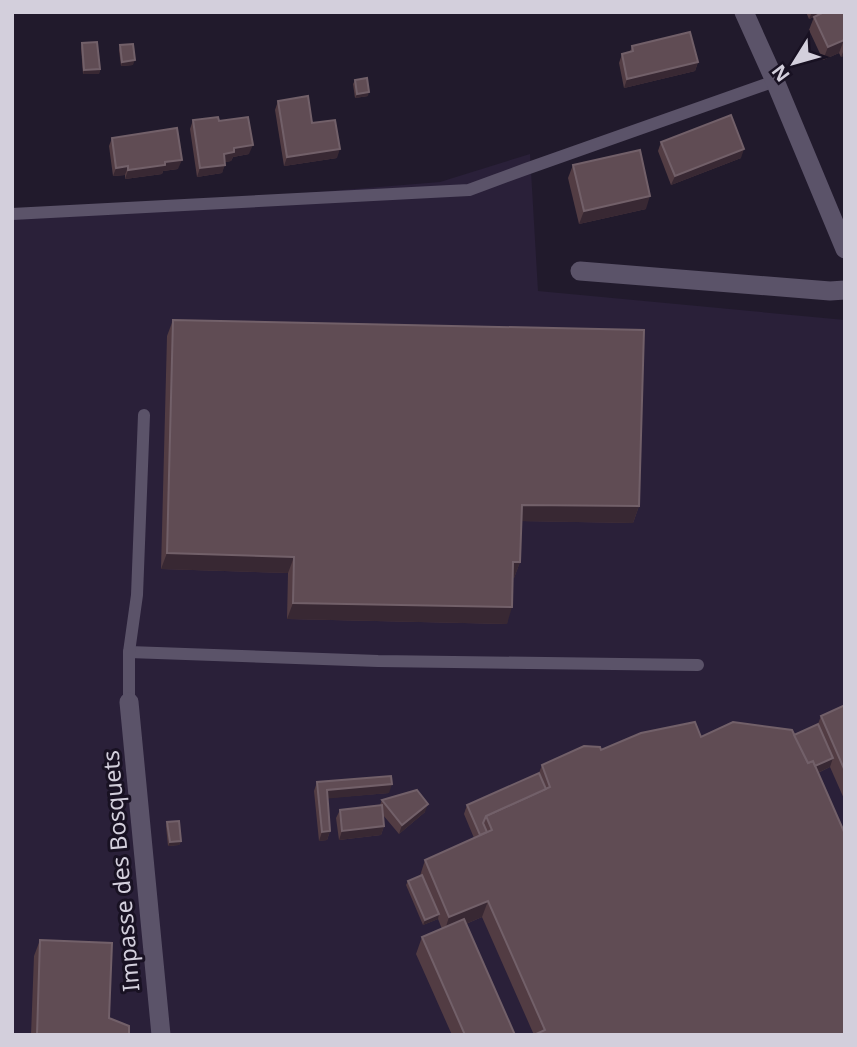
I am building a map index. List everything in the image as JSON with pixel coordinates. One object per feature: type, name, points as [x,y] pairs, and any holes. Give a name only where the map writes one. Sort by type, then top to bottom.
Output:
[{"type":"street","points":[[744,12],[845,249]]},
{"type":"street","points":[[580,271],[845,290]]},
{"type":"street","name":"Impasse des Bosquets","points":[[130,702],[161,1035]]},
{"type":"lane","points":[[12,214],[469,190],[775,82]]},
{"type":"lane","points":[[130,702],[129,652],[137,595],[144,415]]},
{"type":"lane","points":[[129,652],[378,661],[698,665]]},
{"type":"shaded area","points":[[530,154],[538,291],[845,320],[845,1035],[12,1035],[12,217],[440,182]]},
{"type":"building","points":[[824,12],[845,12],[845,42],[844,40],[828,47],[814,17]]},
{"type":"building","points":[[690,32],[698,62],[627,79],[622,54],[633,51],[632,46]]},
{"type":"building","points":[[97,42],[100,69],[84,70],[82,43]]},
{"type":"building","points":[[133,44],[135,60],[122,62],[120,45]]},
{"type":"building","points":[[367,78],[369,92],[357,94],[355,80]]},
{"type":"building","points":[[308,96],[312,123],[335,120],[340,149],[287,157],[278,101]]},
{"type":"building","points":[[731,115],[744,149],[675,176],[661,142]]},
{"type":"building","points":[[218,117],[219,121],[248,117],[253,145],[234,148],[234,152],[224,154],[225,165],[200,168],[193,120]]},
{"type":"building","points":[[177,128],[182,160],[128,170],[128,166],[116,168],[112,138]]},
{"type":"building","points":[[640,150],[650,196],[584,211],[573,165]]},
{"type":"building","points":[[173,320],[644,330],[639,506],[522,505],[520,562],[513,562],[512,607],[293,603],[294,557],[167,553]]},
{"type":"building","points":[[845,705],[845,771],[821,716]]},
{"type":"building","points":[[695,722],[701,737],[733,722],[792,730],[808,763],[813,761],[845,834],[845,1035],[534,1035],[545,1030],[488,901],[449,917],[425,860],[492,830],[486,816],[550,787],[542,765],[584,746],[600,747],[601,750],[641,733]]},
{"type":"building","points":[[818,724],[833,758],[815,766],[813,761],[808,763],[794,735]]},
{"type":"building","points":[[539,773],[546,789],[486,816],[483,823],[487,832],[480,835],[467,805]]},
{"type":"building","points":[[391,776],[392,784],[327,790],[330,831],[322,832],[317,782]]},
{"type":"building","points":[[417,790],[428,804],[402,825],[382,800]]},
{"type":"building","points":[[382,805],[384,826],[342,831],[340,810]]},
{"type":"building","points":[[179,821],[181,841],[170,842],[167,822]]},
{"type":"building","points":[[422,875],[439,914],[425,920],[408,881]]},
{"type":"building","points":[[464,919],[515,1035],[465,1035],[422,937]]},
{"type":"building","points":[[40,940],[112,943],[109,1018],[129,1026],[129,1035],[37,1035]]}]
